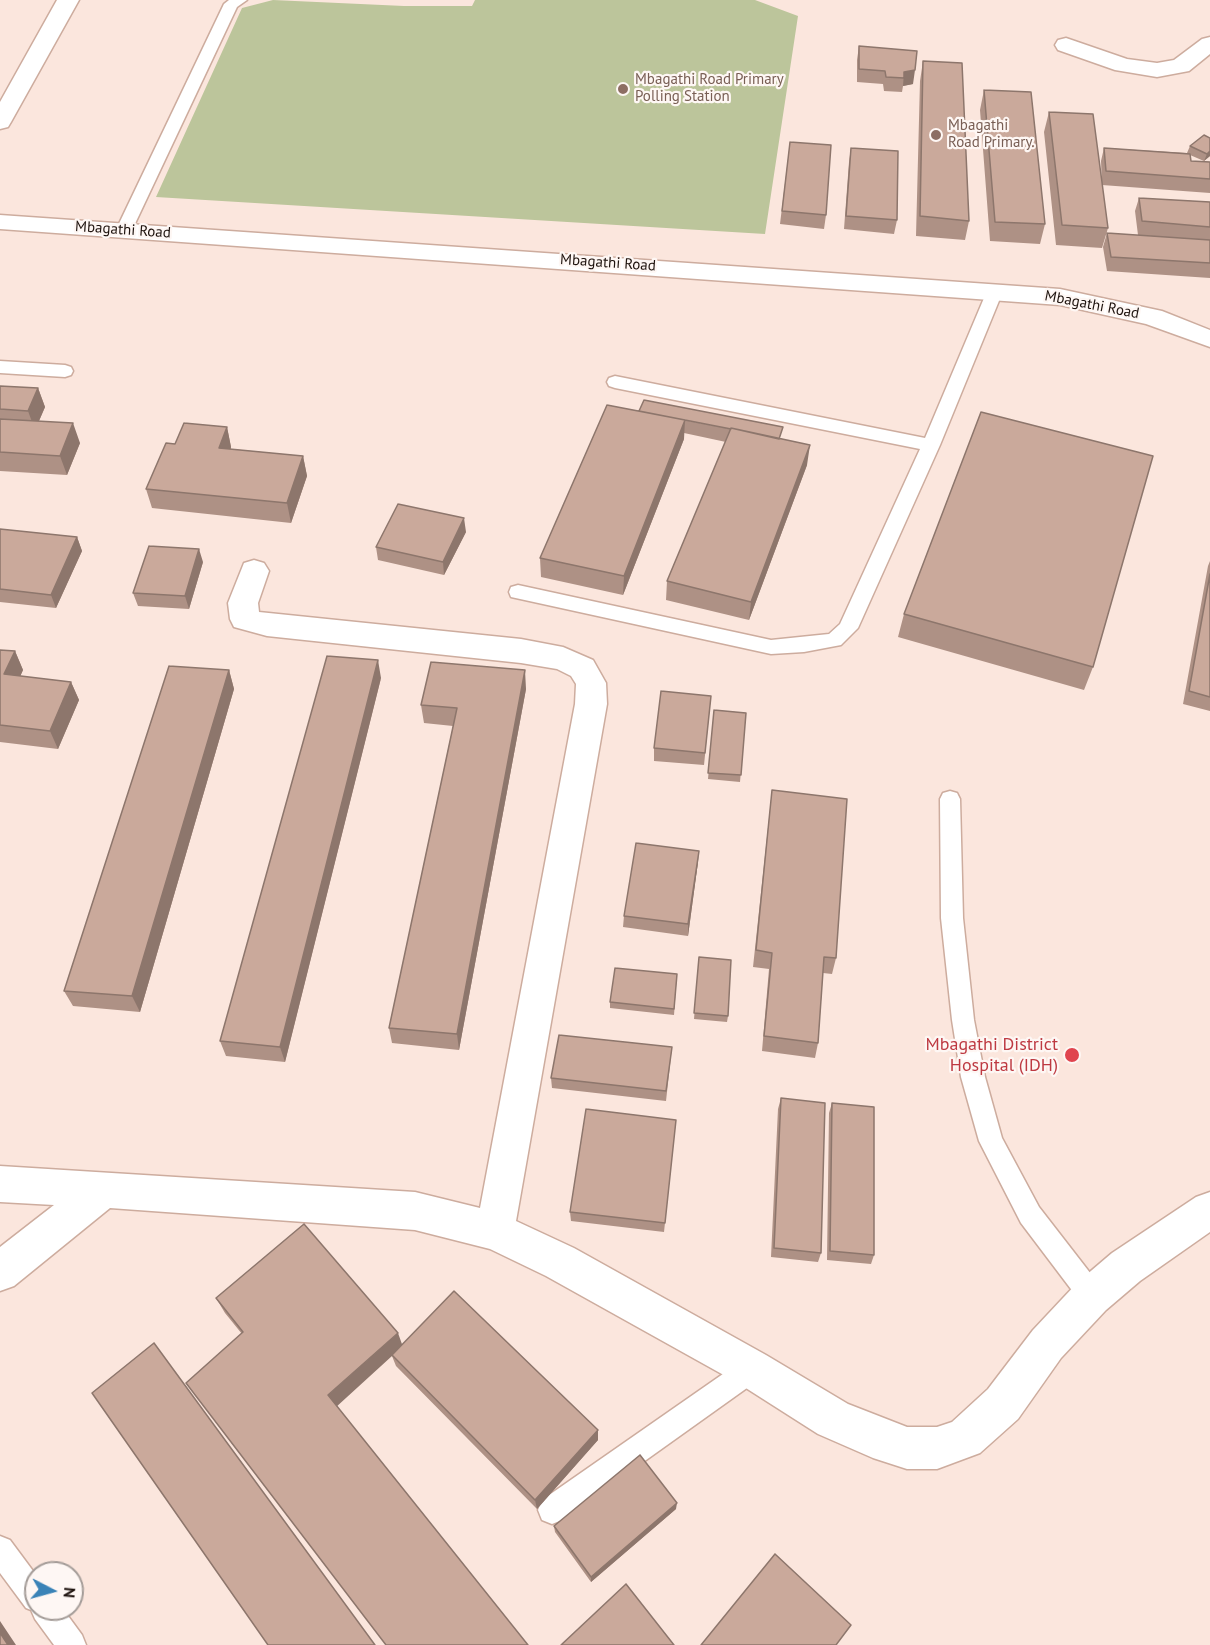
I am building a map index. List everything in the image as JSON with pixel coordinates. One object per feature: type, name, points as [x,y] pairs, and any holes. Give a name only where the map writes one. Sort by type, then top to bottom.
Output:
[{"type":"street","points":[[2,115],[68,0]]},
{"type":"street","points":[[1066,45],[1123,65],[1157,70],[1181,66],[1210,44]]},
{"type":"street","name":"Mbagathi Road","points":[[0,222],[1060,297],[1154,317],[1210,339]]},
{"type":"street","points":[[254,571],[243,603],[245,619],[267,625],[522,651],[563,658],[582,668],[591,683],[591,704],[495,1231]]},
{"type":"street","points":[[0,1184],[415,1210],[495,1231],[560,1262],[752,1369],[833,1419],[863,1433],[907,1448],[938,1448],[965,1438],[1003,1404],[1047,1344],[1092,1296],[1126,1268],[1210,1210]]},
{"type":"street","points":[[0,1272],[104,1189]]},
{"type":"lane","points":[[124,230],[231,4],[240,0]]},
{"type":"lane","points":[[518,592],[771,647],[834,640],[848,628],[931,445],[995,291]]},
{"type":"lane","points":[[0,367],[65,371]]},
{"type":"lane","points":[[615,382],[931,445]]},
{"type":"lane","points":[[950,799],[952,918],[959,986],[973,1077],[991,1141],[1030,1215],[1092,1296]]},
{"type":"lane","points":[[552,1510],[752,1369]]},
{"type":"lane","points":[[0,1550],[24,1582]]},
{"type":"lane","points":[[54,1621],[72,1645]]},
{"type":"green space","points":[[273,0],[404,6],[472,6],[475,0],[755,0],[798,16],[765,234],[156,197],[242,8]]},
{"type":"building","points":[[859,46],[917,51],[915,70],[904,72],[904,78],[886,77],[885,71],[859,69]]},
{"type":"building","points":[[923,61],[962,63],[969,221],[920,216]]},
{"type":"building","points":[[984,90],[1031,92],[1045,224],[995,222]]},
{"type":"building","points":[[1049,112],[1093,114],[1108,228],[1062,225]]},
{"type":"building","points":[[1204,135],[1210,138],[1210,151],[1207,154],[1190,146]]},
{"type":"building","points":[[790,142],[831,145],[826,215],[782,211]]},
{"type":"building","points":[[851,148],[898,151],[897,220],[846,216]]},
{"type":"building","points":[[1104,148],[1190,154],[1191,161],[1210,162],[1210,179],[1106,171]]},
{"type":"building","points":[[1139,198],[1210,202],[1210,227],[1142,221]]},
{"type":"building","points":[[1107,233],[1210,240],[1210,263],[1111,257]]},
{"type":"building","points":[[0,386],[38,388],[28,411],[0,409]]},
{"type":"building","points":[[644,400],[783,427],[779,439],[639,411]]},
{"type":"building","points":[[607,405],[685,420],[624,576],[540,558]]},
{"type":"building","points":[[981,412],[1153,456],[1093,667],[904,614]]},
{"type":"building","points":[[0,419],[73,423],[60,456],[0,452]]},
{"type":"building","points":[[184,423],[227,427],[219,448],[303,456],[287,503],[146,489],[166,443],[175,444]]},
{"type":"building","points":[[731,428],[810,445],[751,602],[667,581]]},
{"type":"building","points":[[398,504],[464,518],[443,562],[376,547]]},
{"type":"building","points":[[0,529],[77,537],[51,595],[0,589]]},
{"type":"building","points":[[149,546],[199,549],[185,596],[133,593]]},
{"type":"building","points":[[1210,574],[1210,697],[1189,691]]},
{"type":"building","points":[[0,650],[15,651],[4,674],[71,682],[50,731],[0,725]]},
{"type":"building","points":[[327,656],[378,660],[280,1047],[220,1041]]},
{"type":"building","points":[[431,662],[525,670],[457,1034],[389,1028],[457,708],[421,705]]},
{"type":"building","points":[[169,666],[229,670],[132,996],[64,991]]},
{"type":"building","points":[[661,691],[711,696],[705,753],[654,748]]},
{"type":"building","points":[[714,710],[746,713],[741,775],[708,773]]},
{"type":"building","points":[[772,790],[847,799],[836,958],[824,957],[818,1043],[764,1036],[772,953],[756,950]]},
{"type":"building","points":[[636,843],[699,851],[688,924],[624,916]]},
{"type":"building","points":[[699,957],[731,960],[728,1016],[694,1013]]},
{"type":"building","points":[[615,968],[677,974],[674,1009],[610,1002]]},
{"type":"building","points":[[559,1035],[672,1047],[666,1091],[551,1078]]},
{"type":"building","points":[[781,1098],[825,1103],[821,1253],[774,1248]]},
{"type":"building","points":[[832,1103],[874,1107],[874,1255],[830,1251]]},
{"type":"building","points":[[586,1109],[676,1120],[665,1223],[570,1212]]},
{"type":"building","points":[[304,1224],[398,1333],[328,1395],[528,1645],[386,1645],[186,1383],[243,1332],[216,1298]]},
{"type":"building","points":[[454,1291],[598,1430],[535,1500],[392,1355]]},
{"type":"building","points":[[154,1343],[375,1645],[268,1645],[92,1393]]},
{"type":"building","points":[[640,1455],[677,1503],[591,1577],[554,1526]]},
{"type":"building","points":[[775,1554],[851,1625],[836,1645],[701,1645]]},
{"type":"building","points":[[626,1584],[674,1645],[561,1645]]},
{"type":"building","points":[[0,1633],[8,1645],[0,1645]]},
{"type":"place","name":"Mbagathi Road Primary Polling Station","points":[[623,89]]},
{"type":"place","name":"Mbagathi Road Primary.","points":[[936,135]]},
{"type":"place","name":"Mbagathi District Hospital (IDH)","points":[[1072,1055]]}]
